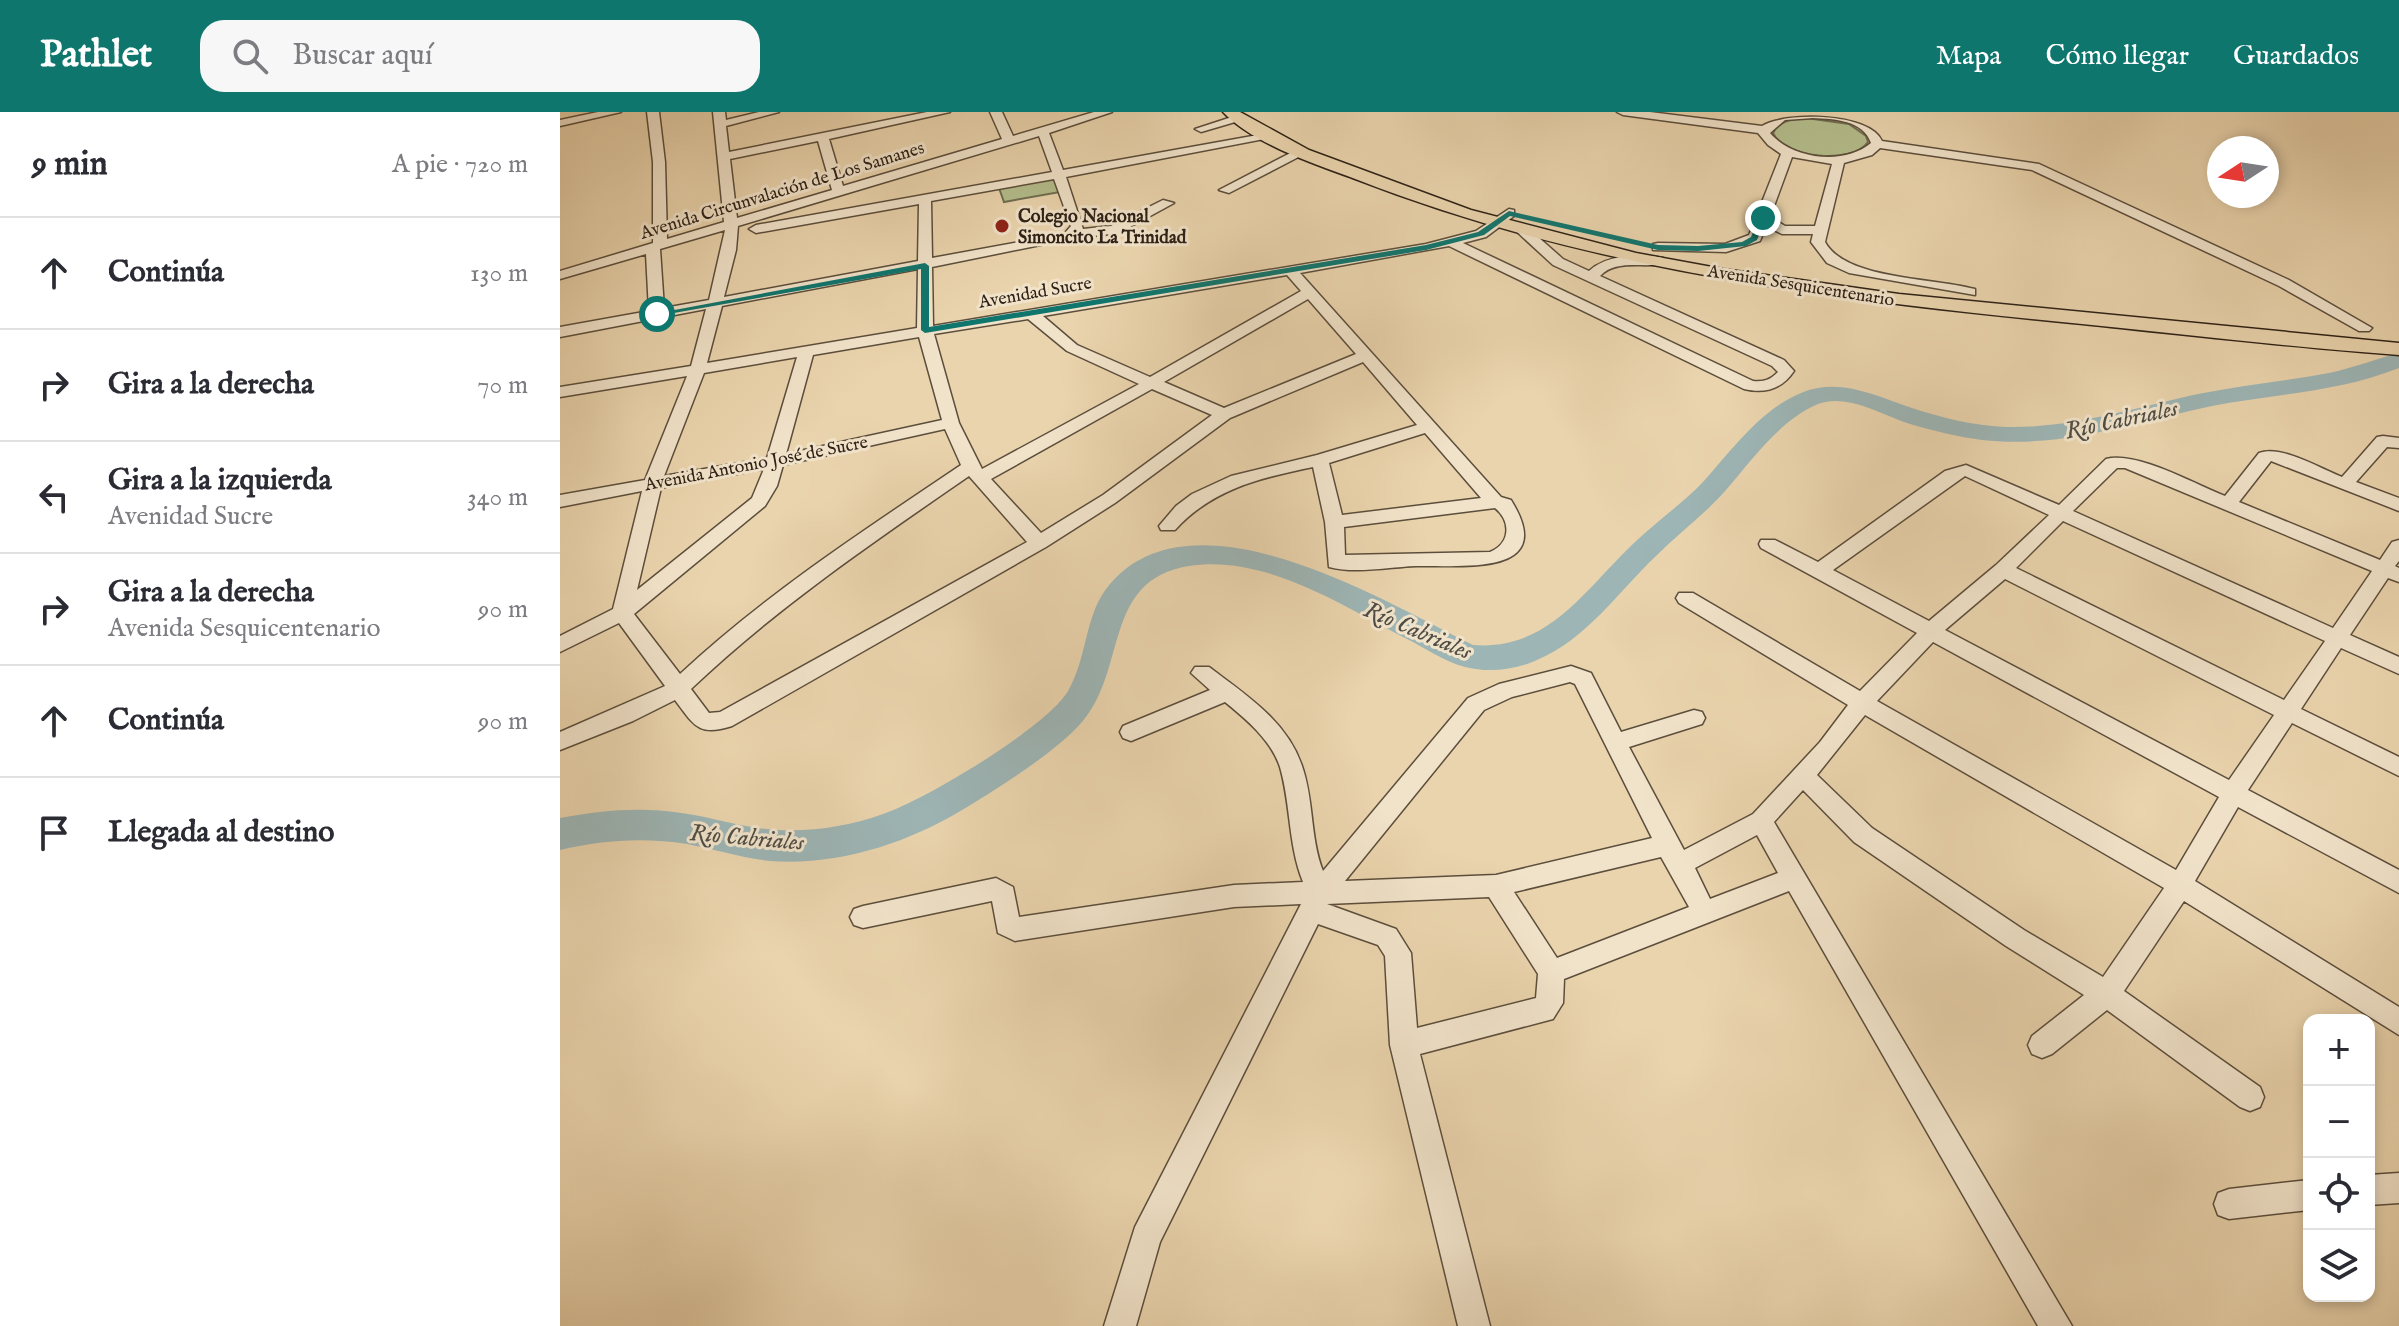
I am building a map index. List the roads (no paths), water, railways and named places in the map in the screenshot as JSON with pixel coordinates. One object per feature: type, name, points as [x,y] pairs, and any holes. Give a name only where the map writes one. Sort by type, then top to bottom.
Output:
[{"type":"main road","name":"Avenida Sesquicentenario","points":[[1259,112],[1353,158],[1503,219],[1523,231],[1658,254],[1871,282],[2226,315]]},
{"type":"main road","name":"Avenida Sesquicentenario","points":[[1234,115],[1269,137],[1423,200],[1658,254],[1753,280],[1875,298],[2393,340]]},
{"type":"main road","name":"Avenida Sesquicentenario","points":[[2318,324],[2364,328],[2393,340]]},
{"type":"street","points":[[560,123],[615,112]]},
{"type":"street","points":[[653,112],[659,162],[657,314]]},
{"type":"street","points":[[773,112],[721,118],[731,229],[716,303],[698,368],[653,483],[622,613],[704,722],[724,720],[1039,543],[1109,499],[1224,414],[1366,355]]},
{"type":"street","points":[[725,156],[944,112]]},
{"type":"street","points":[[996,112],[1009,141]]},
{"type":"street","name":"Avenida Circunvalación de Los Samanes","points":[[560,275],[656,246],[731,229],[1106,112]]},
{"type":"street","points":[[1623,112],[1765,130]]},
{"type":"street","points":[[1805,113],[1851,116],[1869,129],[1876,137],[1877,144],[1862,156],[1809,158],[1788,152],[1767,140],[1765,130],[1775,120],[1805,113]]},
{"type":"street","points":[[1201,129],[1234,115]]},
{"type":"street","points":[[1043,132],[1078,227],[1073,234]]},
{"type":"street","points":[[823,137],[839,193]]},
{"type":"street","points":[[731,229],[1269,137]]},
{"type":"street","points":[[1877,144],[2035,167],[2284,283],[2364,328]]},
{"type":"street","points":[[1225,190],[1304,151]]},
{"type":"street","points":[[1592,279],[1594,273],[1608,264],[1658,254],[1726,248],[1755,238],[1788,152]]},
{"type":"street","points":[[1839,159],[1818,242],[1824,254],[1837,264],[1970,292]]},
{"type":"street","points":[[925,198],[925,330],[951,423],[975,472],[1039,543]]},
{"type":"street","points":[[560,332],[925,266],[1073,234],[1114,230],[1168,203]]},
{"type":"street","points":[[1763,218],[1782,230],[1820,230]]},
{"type":"street","name":"Avenidad Sucre","points":[[560,392],[1451,242],[1481,234],[1503,219]]},
{"type":"street","points":[[1451,242],[1750,386],[1767,387],[1780,381],[1786,371],[1778,363],[1558,262],[1523,231]]},
{"type":"street","points":[[1290,270],[1495,502]]},
{"type":"street","points":[[560,741],[625,715],[678,689],[733,637],[811,575],[975,472],[1153,382],[1309,292]]},
{"type":"street","points":[[1030,313],[1072,348],[1224,414]]},
{"type":"street","points":[[560,645],[622,613],[759,502],[768,486],[772,462],[806,352]]},
{"type":"street","name":"Avenida Antonio José de Sucre","points":[[560,501],[772,462],[951,423]]},
{"type":"street","points":[[1168,526],[1178,513],[1234,481],[1320,460],[1427,427]]},
{"type":"street","points":[[2346,483],[2383,441],[2399,443]]},
{"type":"street","points":[[2229,503],[2267,455],[2399,505]]},
{"type":"street","points":[[1320,460],[1334,522],[1336,562],[1492,558],[1511,551],[1515,545],[1516,526],[1505,504],[1495,502],[1334,522]]},
{"type":"street","points":[[863,917],[996,889],[1004,895],[1007,925],[1015,929],[1234,896],[1316,902],[1496,886],[1673,855],[1761,821],[1862,703],[1931,631],[2003,570],[2108,465],[2117,462],[2229,503],[2392,572]]},
{"type":"street","points":[[1819,571],[1960,470],[2060,511],[2399,666]]},
{"type":"street","points":[[1768,544],[2399,882]]},
{"type":"street","points":[[2042,1045],[2106,994],[2180,885],[2234,792],[2337,638],[2392,572],[2399,546]]},
{"type":"street","points":[[2003,570],[2399,767]]},
{"type":"street","points":[[1686,598],[2180,885],[2399,1022]]},
{"type":"street","points":[[1202,673],[1254,713],[1279,742],[1291,767],[1316,902]]},
{"type":"street","points":[[1120,1326],[1146,1238],[1316,902],[1476,704],[1507,690],[1571,674],[1587,683],[1704,913]]},
{"type":"street","points":[[1131,732],[1225,693]]},
{"type":"street","points":[[1616,742],[1694,718]]},
{"type":"street","points":[[1803,775],[1863,835],[2015,938],[2106,994],[2250,1097]]},
{"type":"street","points":[[1761,821],[1792,879],[2056,1326]]},
{"type":"street","points":[[1551,972],[1563,971],[1792,879]]},
{"type":"street","points":[[1404,1045],[1543,1010],[1549,1003],[1551,972],[1496,886]]},
{"type":"street","points":[[1316,902],[1395,943],[1404,1045],[1474,1326]]},
{"type":"street","points":[[2375,1190],[2399,1188]]},
{"type":"street","points":[[2229,1204],[2303,1196]]},
{"type":"waterway","name":"Río Cabriales","points":[[560,834],[603,827],[660,826],[785,846],[833,842],[912,819],[975,783],[1047,733],[1072,711],[1087,687],[1110,610],[1119,593],[1133,579],[1168,561],[1209,554],[1247,558],[1304,577],[1360,601],[1468,656],[1497,658],[1522,653],[1568,627],[1645,549],[1701,501],[1767,428],[1794,407],[1821,395],[1845,394],[1963,429],[2004,435],[2034,434],[2095,426],[2216,398],[2332,380],[2399,360]]},
{"type":"place","name":"Colegio Nacional Simoncito La Trinidad","points":[[1002,226]]}]
